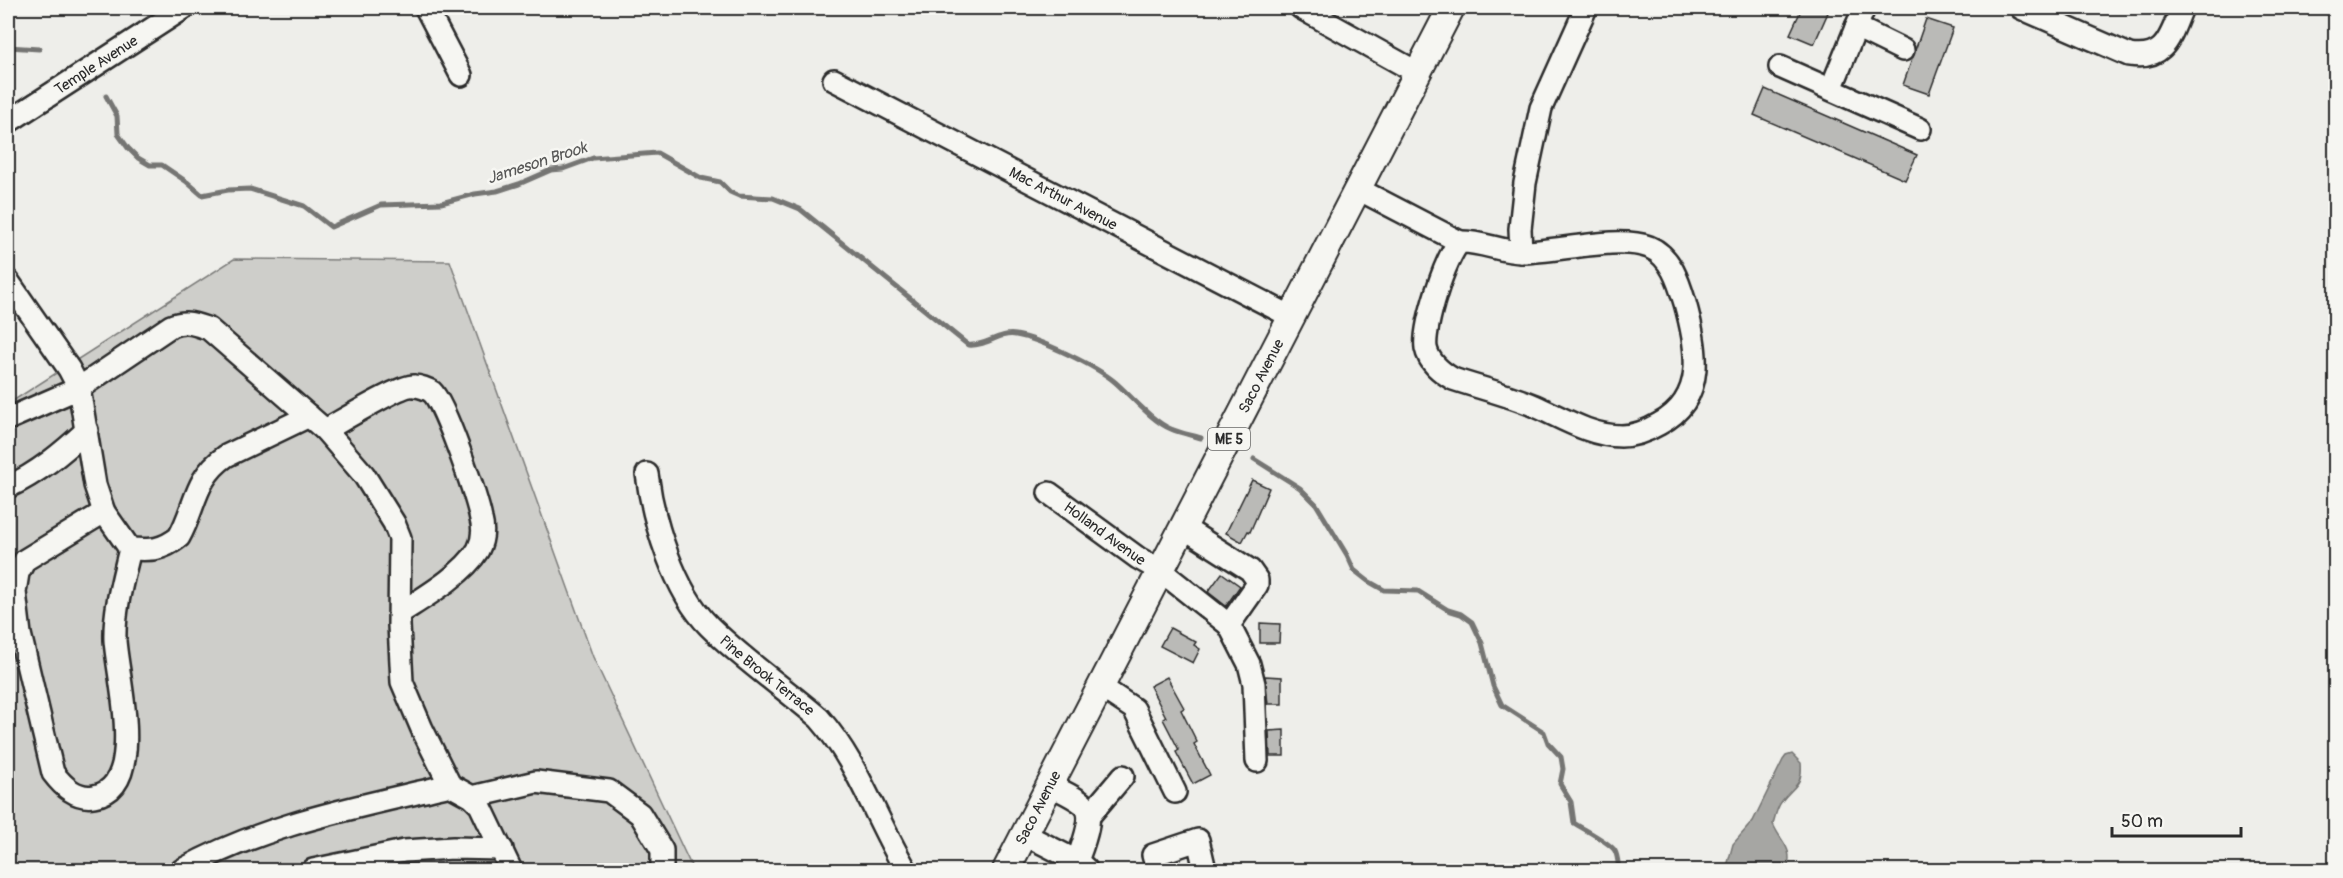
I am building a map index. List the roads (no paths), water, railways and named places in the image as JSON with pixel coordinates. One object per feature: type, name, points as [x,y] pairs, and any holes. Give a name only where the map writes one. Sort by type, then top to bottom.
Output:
[{"type":"main road","name":"Saco Avenue","points":[[1006,870],[1451,8]]},
{"type":"street","name":"Temple Avenue","points":[[8,122],[184,8]]},
{"type":"street","points":[[426,8],[461,75]]},
{"type":"street","points":[[1301,8],[1418,73]]},
{"type":"street","points":[[1521,252],[1520,229],[1525,183],[1541,108],[1586,8]]},
{"type":"street","points":[[2021,8],[2129,55],[2141,57],[2153,55],[2168,42],[2182,8]]},
{"type":"street","points":[[1832,89],[1860,17],[1903,50]]},
{"type":"street","points":[[1780,67],[1920,129]]},
{"type":"street","name":"Mac Arthur Avenue","points":[[834,80],[1292,317]]},
{"type":"street","points":[[1358,189],[1460,242],[1521,252],[1621,243],[1649,247],[1663,257],[1678,280],[1695,337],[1696,361],[1693,380],[1688,396],[1679,410],[1641,434],[1621,436],[1602,434],[1533,405],[1453,379],[1442,373],[1426,350],[1426,330],[1447,267],[1455,247],[1460,242]]},
{"type":"street","points":[[8,281],[69,369],[79,388],[95,485],[104,512],[117,534],[130,549],[155,550],[170,544],[179,537],[207,472],[226,456],[412,385],[431,391],[445,412],[476,500],[482,520],[483,536],[477,550],[461,569],[400,614]]},
{"type":"street","points":[[8,419],[79,388],[171,326],[190,322],[209,329],[317,423],[364,476],[400,538],[402,682],[450,785],[472,797],[480,805],[511,870]]},
{"type":"street","points":[[8,487],[57,458],[87,430]]},
{"type":"street","name":"Pine Brook Terrace","points":[[647,474],[649,492],[661,534],[691,603],[708,625],[810,710],[833,734],[857,773],[881,826],[906,870]]},
{"type":"street","name":"Holland Avenue","points":[[1049,493],[1138,558],[1161,571],[1229,625]]},
{"type":"street","points":[[104,512],[25,560],[18,573],[15,592],[20,634],[53,773],[60,783],[74,793],[87,797],[98,796],[111,788],[125,760],[125,735],[115,640],[118,600],[130,549]]},
{"type":"street","points":[[1184,528],[1255,574],[1257,585],[1229,625],[1249,664],[1254,684],[1257,761]]},
{"type":"street","points":[[1101,687],[1134,709],[1175,792]]},
{"type":"street","points":[[1087,811],[1123,776]]},
{"type":"street","points":[[472,797],[536,782],[609,791],[640,814],[662,850],[662,870]]},
{"type":"street","points":[[182,870],[209,864],[237,843],[301,823],[450,785]]},
{"type":"street","points":[[1024,834],[1080,867],[1089,826],[1087,811],[1050,785]]},
{"type":"street","points":[[1157,870],[1153,855],[1198,840],[1205,870]]},
{"type":"street","points":[[313,870],[404,852],[502,849]]},
{"type":"waterway","name":"Jameson Brook","points":[[8,47],[39,49]]},
{"type":"waterway","name":"Jameson Brook","points":[[106,96],[117,116],[118,134],[138,158],[150,165],[162,165],[202,195],[250,189],[304,206],[331,227],[381,205],[441,203],[497,191],[551,170],[563,169],[593,158],[657,153],[701,178],[720,182],[730,192],[739,196],[773,198],[800,209],[968,345],[1016,335],[1053,347],[1082,361],[1115,382],[1164,425],[1178,432],[1201,438]]},
{"type":"waterway","name":"Jameson Brook","points":[[1254,459],[1300,488],[1316,504],[1354,570],[1368,581],[1384,590],[1418,591],[1472,622],[1482,643],[1493,686],[1502,705],[1544,732],[1548,743],[1561,757],[1563,769],[1560,784],[1571,802],[1574,823],[1603,840],[1615,851],[1619,870]]}]
